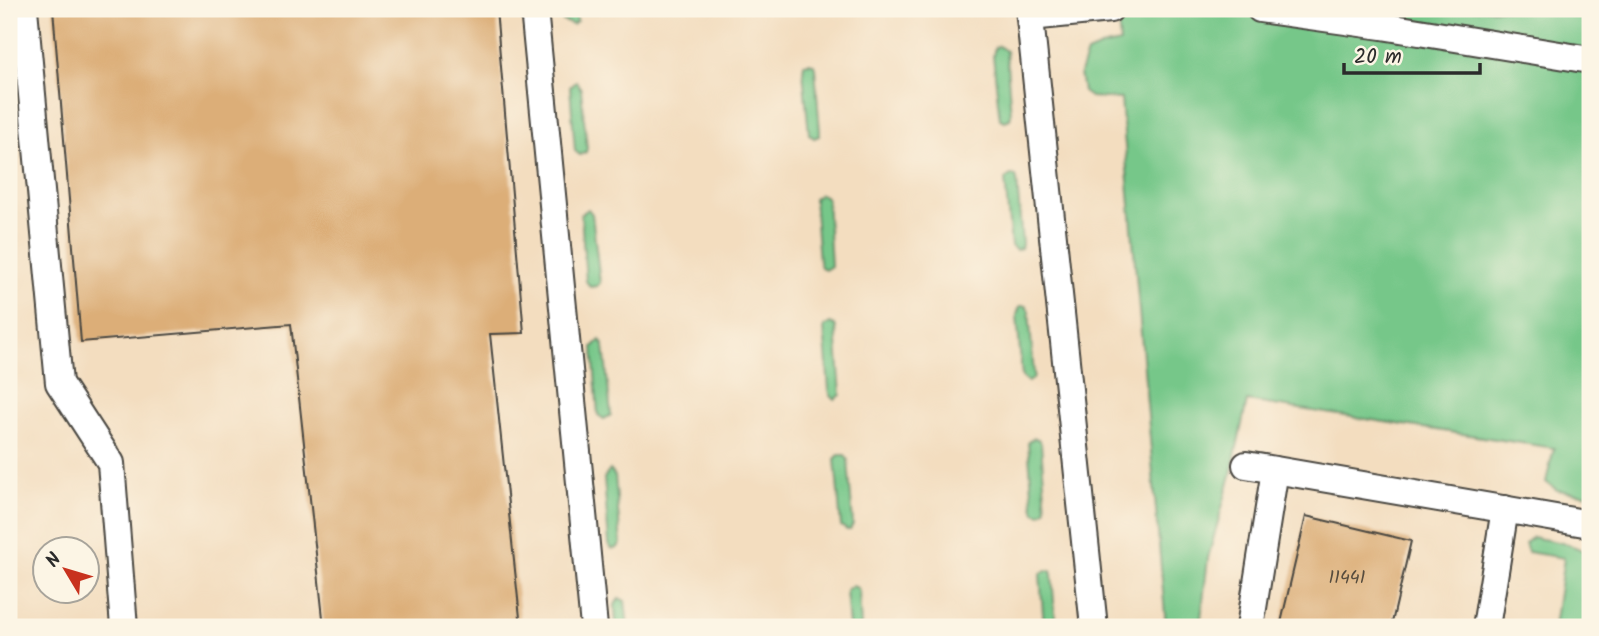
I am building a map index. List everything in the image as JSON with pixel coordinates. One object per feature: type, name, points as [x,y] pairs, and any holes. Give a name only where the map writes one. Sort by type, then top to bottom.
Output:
[{"type":"lane","points":[[24,9],[59,383],[111,463],[124,627]]},
{"type":"lane","points":[[534,9],[594,627]]},
{"type":"lane","points":[[1094,627],[1029,13],[1110,9]]},
{"type":"lane","points":[[1259,9],[1383,17],[1590,60]]},
{"type":"lane","points":[[1246,465],[1590,524]]},
{"type":"lane","points":[[1250,627],[1275,470]]},
{"type":"lane","points":[[1486,627],[1505,509]]},
{"type":"green space","points":[[562,9],[576,9],[577,21],[573,25],[563,21]]},
{"type":"green space","points":[[1117,9],[1590,9],[1590,495],[1557,490],[1546,482],[1554,448],[1247,401],[1231,475],[1208,558],[1200,627],[1166,627],[1121,99],[1090,97],[1083,92],[1080,73],[1087,53],[1120,43]]},
{"type":"green space","points":[[999,46],[1006,51],[1011,115],[1010,119],[1005,121],[1000,119],[993,55],[995,47]]},
{"type":"green space","points":[[804,64],[814,64],[815,68],[820,132],[819,136],[814,138],[809,134],[803,71]]},
{"type":"green space","points":[[576,81],[581,89],[587,148],[586,152],[580,155],[575,151],[570,87]]},
{"type":"green space","points":[[1011,175],[1017,180],[1022,244],[1021,248],[1016,250],[1011,246],[1005,179]]},
{"type":"green space","points":[[820,194],[827,199],[831,266],[825,270],[819,261],[814,198]]},
{"type":"green space","points":[[588,209],[592,214],[600,283],[590,287],[586,281],[581,214]]},
{"type":"green space","points":[[1020,306],[1026,306],[1029,311],[1034,375],[1028,382],[1022,377],[1017,315]]},
{"type":"green space","points":[[830,323],[836,328],[841,395],[835,399],[829,390],[824,327]]},
{"type":"green space","points":[[600,340],[604,346],[611,415],[604,419],[598,415],[593,347]]},
{"type":"green space","points":[[1034,438],[1041,443],[1046,510],[1040,514],[1035,512],[1033,505],[1028,442]]},
{"type":"green space","points":[[839,455],[845,455],[848,460],[853,524],[850,530],[841,526],[835,459]]},
{"type":"green space","points":[[610,470],[615,476],[621,544],[616,549],[610,548],[609,544],[604,478]]},
{"type":"green space","points":[[1532,537],[1571,546],[1590,557],[1590,627],[1554,627],[1564,558],[1528,552],[1525,544]]},
{"type":"green space","points":[[1046,570],[1051,571],[1052,575],[1056,627],[1044,627],[1040,574]]},
{"type":"green space","points":[[852,586],[859,591],[861,627],[849,627],[846,590]]},
{"type":"green space","points":[[619,598],[625,601],[628,627],[616,627],[615,605]]},
{"type":"building","points":[[53,9],[496,9],[524,333],[490,334],[521,627],[324,627],[291,324],[81,342]]},
{"type":"building","points":[[1306,516],[1411,541],[1391,627],[1280,627]]}]
